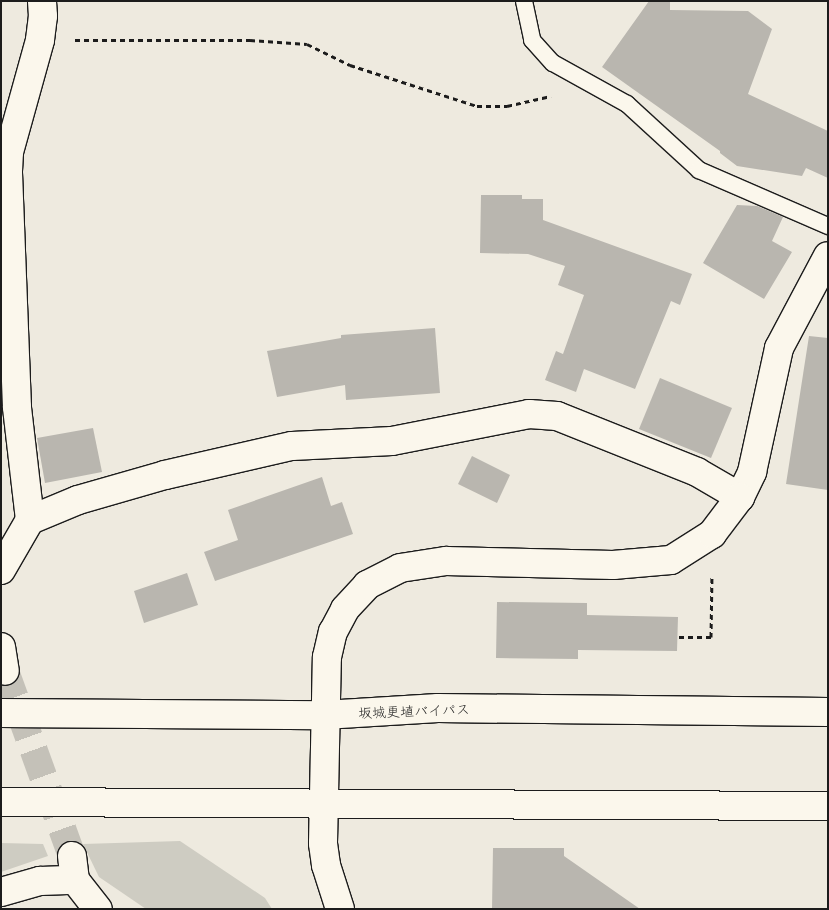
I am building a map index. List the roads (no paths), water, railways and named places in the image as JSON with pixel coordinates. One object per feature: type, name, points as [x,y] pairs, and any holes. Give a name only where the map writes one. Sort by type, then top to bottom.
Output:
[{"type":"main road","points":[[1,570],[30,520],[17,407],[5,171],[40,40],[44,16],[42,1]]},
{"type":"main road","points":[[340,909],[326,865],[323,843],[324,715],[327,657],[332,632],[345,609],[367,585],[400,568],[446,561],[613,565],[671,560],[712,534],[740,497],[752,472],[780,348],[828,256]]},
{"type":"main road","points":[[30,520],[78,500],[165,475],[292,446],[392,441],[529,414],[556,416],[697,472],[740,497]]},
{"type":"main road","name":"坂城更埴バイパス","points":[[1,712],[324,715],[438,708],[828,712]]},
{"type":"main road","points":[[1,802],[828,806]]},
{"type":"main road","points":[[1,892],[40,881],[74,868],[98,909]]},
{"type":"lane","points":[[524,1],[532,40],[553,63],[627,104],[699,170],[828,226]]},
{"type":"tunnel","points":[[5,671],[72,856]]}]
